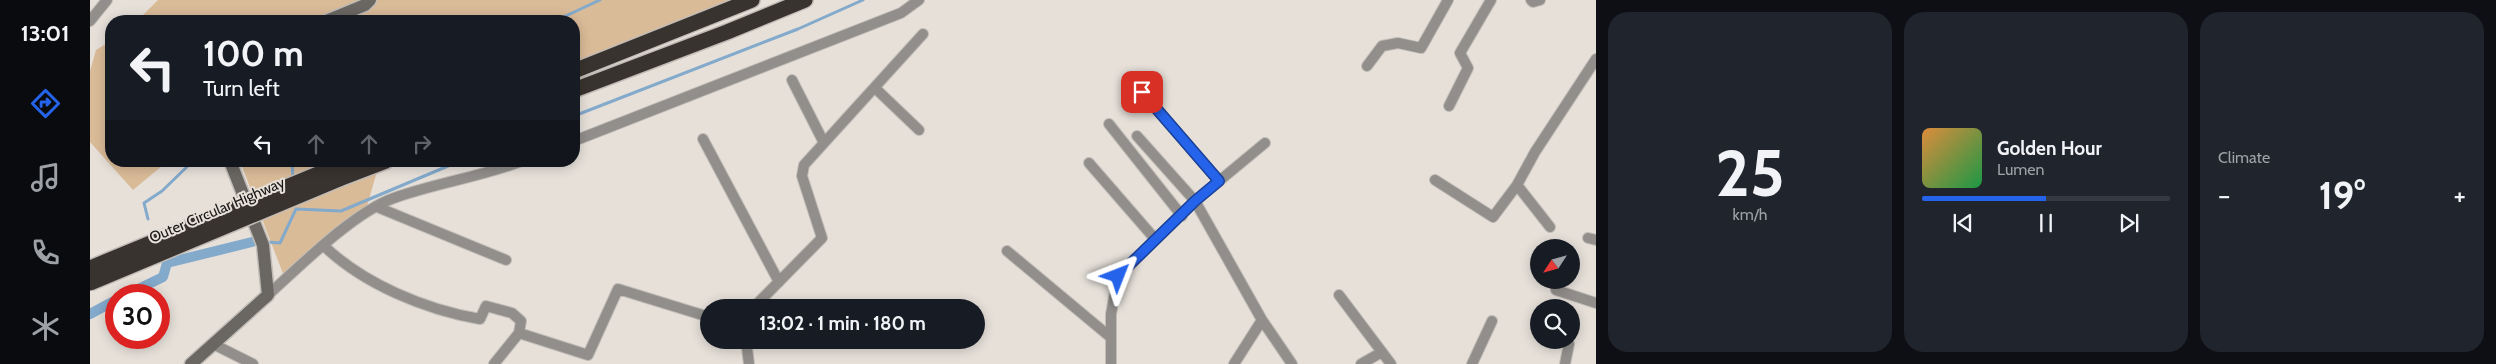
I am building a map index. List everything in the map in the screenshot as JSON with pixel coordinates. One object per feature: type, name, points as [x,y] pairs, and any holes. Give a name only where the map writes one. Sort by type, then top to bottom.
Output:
[{"type":"highway","points":[[580,69],[752,0]]},
{"type":"highway","points":[[580,88],[805,0]]},
{"type":"highway","name":"Outer Circular Highway","points":[[90,268],[341,169]]},
{"type":"highway","name":"Outer Circular Highway","points":[[90,283],[341,169]]},
{"type":"street","points":[[90,21],[107,0]]},
{"type":"street","points":[[340,15],[370,0]]},
{"type":"street","points":[[580,139],[901,13],[919,0]]},
{"type":"street","points":[[1367,66],[1382,46],[1398,43],[1421,48],[1448,0]]},
{"type":"street","points":[[1449,106],[1468,68],[1460,53],[1491,0]]},
{"type":"street","points":[[1531,0],[1533,2],[1540,0]]},
{"type":"street","points":[[762,299],[822,238],[802,176],[804,165],[923,34]]},
{"type":"street","points":[[1435,180],[1493,217],[1517,185],[1535,152],[1596,59]]},
{"type":"street","points":[[792,80],[824,143]]},
{"type":"street","points":[[875,88],[919,130]]},
{"type":"street","points":[[1142,92],[1219,181]]},
{"type":"street","points":[[1110,124],[1182,216]]},
{"type":"street","points":[[1137,136],[1195,201],[1262,320],[1292,364]]},
{"type":"street","points":[[703,139],[779,282]]},
{"type":"street","points":[[1111,364],[1109,336],[1118,276],[1155,239],[1182,216],[1195,201],[1265,143]]},
{"type":"street","points":[[1089,162],[1155,239]]},
{"type":"street","points":[[232,167],[264,245],[268,295]]},
{"type":"street","points":[[191,364],[215,345],[323,245],[377,207],[393,198],[507,167]]},
{"type":"street","points":[[1517,185],[1550,227]]},
{"type":"street","points":[[377,207],[506,260]]},
{"type":"street","points":[[323,245],[337,258],[383,288],[461,316],[480,320],[486,306],[512,313],[521,321],[519,333],[494,364]]},
{"type":"street","points":[[1007,251],[1109,336]]},
{"type":"street","points":[[519,333],[588,355],[618,289],[700,314]]},
{"type":"street","points":[[1556,290],[1596,303]]},
{"type":"street","points":[[1339,295],[1391,364]]},
{"type":"street","points":[[1234,364],[1262,320]]},
{"type":"street","points":[[1472,364],[1492,321]]},
{"type":"street","points":[[215,345],[253,364]]},
{"type":"street","points":[[747,349],[749,364]]},
{"type":"street","points":[[1565,364],[1568,349]]},
{"type":"street","points":[[1361,364],[1382,352]]},
{"type":"shaded area","points":[[158,0],[732,0],[580,62],[580,15],[143,15]]},
{"type":"shaded area","points":[[105,45],[105,159],[90,142],[90,71],[96,50]]},
{"type":"shaded area","points":[[112,167],[161,167],[133,190]]},
{"type":"shaded area","points":[[242,167],[378,167],[365,213],[285,279]]},
{"type":"waterway","points":[[568,15],[600,0]]},
{"type":"waterway","points":[[580,114],[798,29],[863,0]]},
{"type":"waterway","points":[[148,219],[144,203],[162,191],[187,167]]},
{"type":"waterway","points":[[292,167],[293,178]]},
{"type":"waterway","points":[[267,242],[280,243],[296,209],[341,211],[446,167]]},
{"type":"waterway","points":[[149,284],[163,277],[167,263],[252,242]]},
{"type":"waterway","points":[[90,314],[105,306]]},
{"type":"route","points":[[1118,276],[1155,239],[1182,216],[1195,201],[1219,181],[1142,92]]}]
